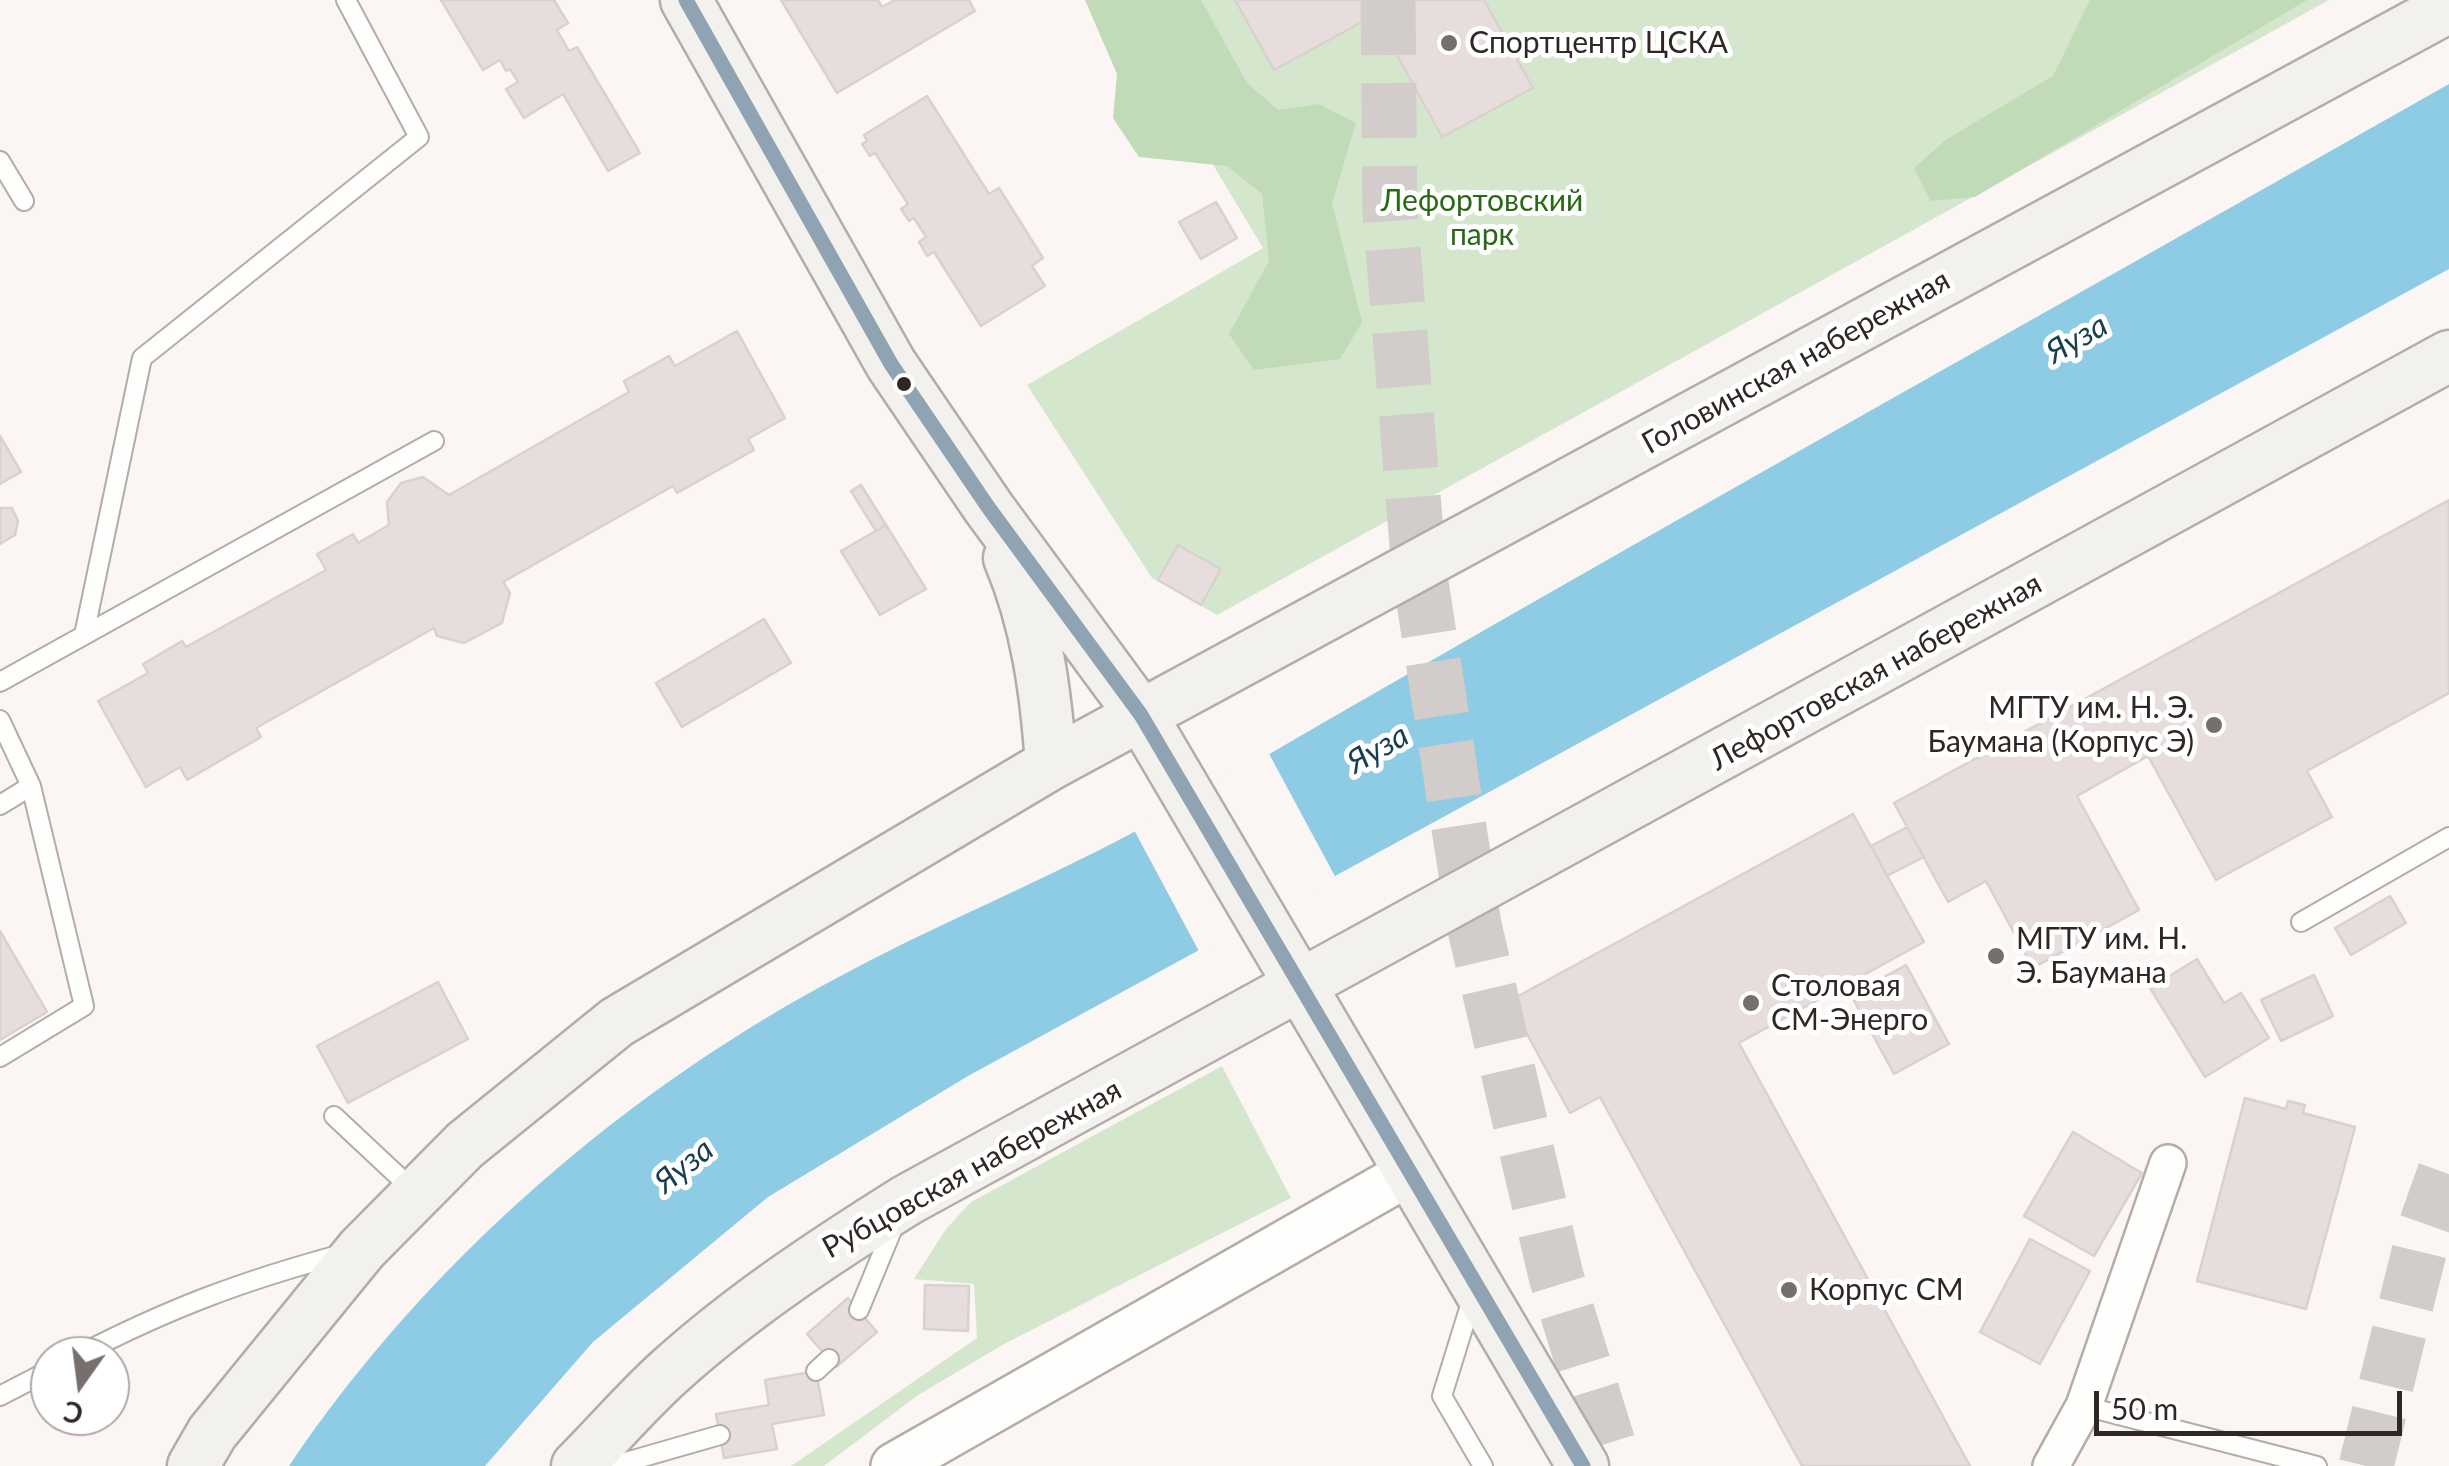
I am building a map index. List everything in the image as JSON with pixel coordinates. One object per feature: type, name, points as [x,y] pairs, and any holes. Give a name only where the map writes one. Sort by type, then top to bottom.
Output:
[{"type":"main road","points":[[686,0],[891,364],[988,507],[1141,715],[1583,1466]]},
{"type":"main road","name":"Головинская набережная","points":[[193,1466],[212,1433],[362,1249],[465,1145],[616,1022],[1051,764],[2449,7]]},
{"type":"main road","name":"Лефортовская набережная","points":[[1302,987],[2449,356]]},
{"type":"main road","points":[[988,507],[1024,592],[1046,690],[1051,764]]},
{"type":"main road","name":"Рубцовская набережная","points":[[578,1466],[668,1372],[818,1255],[906,1200],[1302,987]]},
{"type":"street","points":[[2051,1466],[2084,1406],[2168,1163]]},
{"type":"street","points":[[894,1466],[1410,1172]]},
{"type":"lane","points":[[84,635],[142,358],[419,137],[346,0]]},
{"type":"lane","points":[[0,161],[24,202]]},
{"type":"lane","points":[[0,682],[434,442]]},
{"type":"lane","points":[[0,720],[32,786],[84,1006],[0,1057]]},
{"type":"lane","points":[[0,806],[32,786]]},
{"type":"lane","points":[[2301,922],[2449,837]]},
{"type":"lane","points":[[334,1116],[417,1194]]},
{"type":"lane","points":[[859,1310],[906,1200]]},
{"type":"lane","points":[[117,1336],[237,1282],[362,1249]]},
{"type":"lane","points":[[1478,1282],[1442,1396],[1483,1466]]},
{"type":"lane","points":[[0,1396],[30,1380]]},
{"type":"lane","points":[[2084,1406],[2317,1466]]},
{"type":"lane","points":[[612,1466],[720,1435]]},
{"type":"green space","points":[[1085,0],[1201,0],[1247,83],[1278,110],[1319,104],[1356,123],[1332,203],[1362,322],[1340,359],[1254,370],[1229,334],[1269,261],[1262,194],[1227,166],[1139,157],[1113,118],[1117,74]]},
{"type":"green space","name":"Лефортовский парк","points":[[1114,0],[2329,0],[1217,615],[1152,578],[1027,385],[1263,248]]},
{"type":"green space","points":[[2090,0],[2307,0],[1975,197],[1931,201],[1914,168],[1947,139],[2053,76]]},
{"type":"green space","points":[[1222,1066],[1291,1198],[1004,1344],[918,1395],[824,1466],[791,1466],[977,1338],[974,1284],[914,1279],[946,1229],[971,1202]]},
{"type":"water","name":"Яуза","points":[[2449,84],[2449,269],[968,1076],[768,1197],[593,1342],[485,1466],[289,1466],[344,1390],[469,1249],[538,1185],[687,1069],[848,972],[1134,832]]},
{"type":"pier","points":[[1267,750],[1337,880],[1201,955],[1133,828]]},
{"type":"building","points":[[441,0],[554,0],[568,23],[557,30],[569,51],[577,47],[640,153],[608,171],[563,94],[524,118],[506,89],[518,82],[510,69],[506,71],[500,60],[483,70]]},
{"type":"building","points":[[781,0],[878,0],[882,7],[895,0],[969,0],[975,11],[837,93]]},
{"type":"building","name":"Спортцентр ЦСКА","points":[[1235,0],[1484,0],[1533,88],[1442,137],[1375,15],[1274,70]]},
{"type":"building","points":[[927,96],[989,194],[999,188],[1043,258],[1032,266],[1045,286],[981,326],[934,252],[927,256],[919,242],[926,237],[914,218],[909,221],[901,209],[908,204],[875,153],[870,156],[862,144],[867,141],[864,135]]},
{"type":"building","points":[[1216,202],[1237,238],[1201,259],[1179,222]]},
{"type":"building","points":[[737,331],[785,418],[748,439],[754,450],[677,493],[673,486],[503,582],[510,593],[502,623],[464,643],[437,636],[434,628],[256,728],[261,737],[187,780],[180,767],[146,787],[98,701],[148,673],[143,664],[182,641],[186,647],[326,570],[317,554],[353,534],[358,543],[389,525],[387,502],[401,483],[423,477],[449,495],[629,392],[624,381],[669,356],[675,366]]},
{"type":"building","points":[[0,436],[21,472],[0,484]]},
{"type":"building","points":[[861,485],[886,525],[876,531],[851,491]]},
{"type":"building","name":"МГТУ им. Н. Э. Баумана (Корпус Э)","points":[[2449,500],[2449,693],[2307,771],[2332,817],[2216,880],[2148,756],[2077,796],[2139,910],[2033,968],[1986,881],[1948,902],[1894,803]]},
{"type":"building","points":[[0,508],[12,508],[18,521],[15,535],[0,544]]},
{"type":"building","points":[[886,525],[926,589],[880,615],[841,551]]},
{"type":"building","points":[[1178,545],[1221,569],[1201,605],[1158,580]]},
{"type":"building","points":[[764,619],[791,663],[682,727],[656,683]]},
{"type":"building","name":"Корпус СМ","points":[[1853,814],[1924,942],[1739,1043],[1970,1466],[1802,1466],[1600,1097],[1570,1113],[1509,1001]]},
{"type":"building","points":[[1907,827],[1924,857],[1887,876],[1871,846]]},
{"type":"building","points":[[2390,896],[2406,923],[2351,955],[2335,928]]},
{"type":"building","points":[[0,931],[47,1012],[0,1040]]},
{"type":"building","points":[[2197,959],[2224,1003],[2241,993],[2269,1038],[2205,1077],[2150,988]]},
{"type":"building","points":[[1906,965],[1949,1044],[1894,1074],[1851,995]]},
{"type":"building","points":[[2314,975],[2333,1016],[2281,1041],[2261,1000]]},
{"type":"building","points":[[438,982],[468,1039],[348,1103],[317,1046]]},
{"type":"building","points":[[2245,1098],[2286,1109],[2288,1101],[2305,1105],[2303,1113],[2355,1127],[2306,1309],[2197,1281]]},
{"type":"building","points":[[2073,1132],[2142,1173],[2094,1256],[2024,1216]]},
{"type":"building","points":[[2030,1239],[2090,1271],[2040,1364],[1980,1332]]},
{"type":"building","points":[[925,1285],[969,1286],[968,1331],[924,1329]]},
{"type":"building","points":[[848,1298],[877,1332],[836,1367],[807,1334]]},
{"type":"building","points":[[816,1371],[824,1415],[772,1424],[777,1449],[724,1458],[716,1414],[769,1405],[765,1380]]},
{"type":"tunnel","points":[[1388,0],[1390,212],[1419,570],[1474,925],[1556,1276],[1615,1466]]},
{"type":"tunnel","points":[[2366,1466],[2425,1228],[2449,1161]]},
{"type":"transit line","points":[[686,0],[891,364],[988,507],[1141,715],[1583,1466]]},
{"type":"place","name":"Спортцентр ЦСКА","points":[[1449,43]]},
{"type":"place","name":"МГТУ им. Н. Э. Баумана (Корпус Э)","points":[[2214,725]]},
{"type":"place","name":"МГТУ им. Н. Э. Баумана","points":[[1996,956]]},
{"type":"place","name":"Столовая СМ-Энерго","points":[[1751,1003]]},
{"type":"place","name":"Корпус СМ","points":[[1789,1290]]}]
